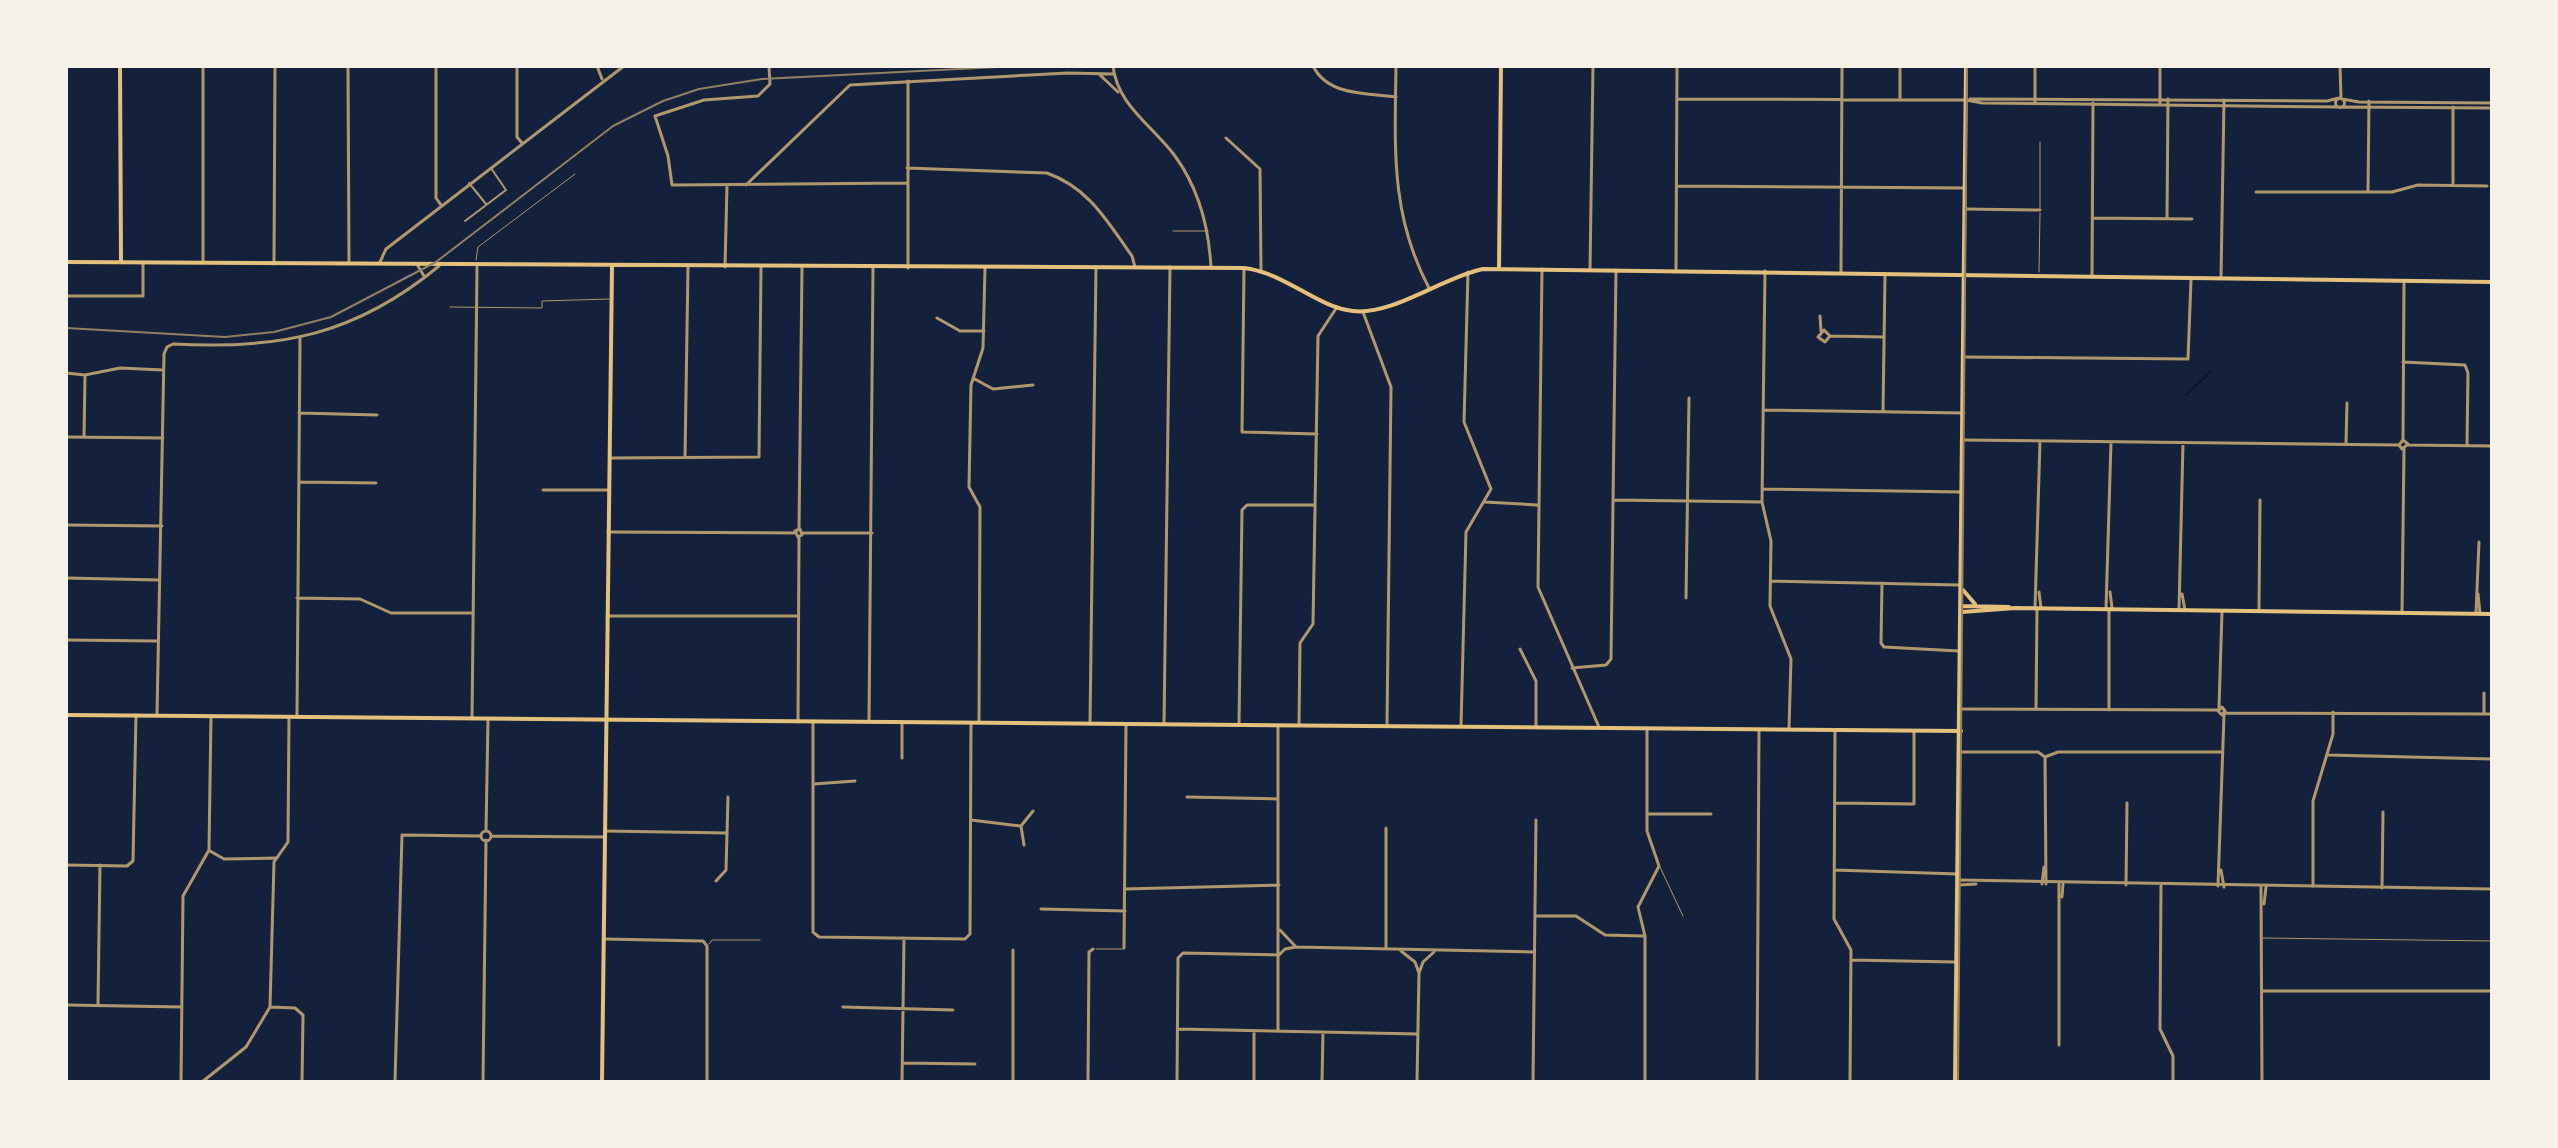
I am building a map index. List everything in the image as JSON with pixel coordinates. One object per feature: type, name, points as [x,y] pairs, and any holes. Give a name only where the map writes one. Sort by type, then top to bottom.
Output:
[{"type":"main road","points":[[120,66],[121,262]]},
{"type":"main road","points":[[1499,269],[1501,66]]},
{"type":"main road","points":[[1957,1082],[1966,66]]},
{"type":"main road","points":[[66,262],[477,267],[1244,268],[1261,270],[1337,307],[1363,312],[1392,304],[1468,272],[1499,269],[2492,282]]},
{"type":"main road","points":[[602,1082],[612,267]]},
{"type":"main road","points":[[1962,586],[1968,599],[1977,605]]},
{"type":"main road","points":[[1962,609],[1977,605],[2038,609],[2492,614]]},
{"type":"main road","points":[[1962,609],[2015,608]]},
{"type":"main road","points":[[66,715],[1961,731]]},
{"type":"street","points":[[203,66],[203,263]]},
{"type":"street","points":[[274,264],[275,66]]},
{"type":"street","points":[[348,66],[349,265]]},
{"type":"street","points":[[436,66],[436,198],[441,205]]},
{"type":"street","points":[[517,66],[517,137],[522,143]]},
{"type":"street","points":[[597,66],[602,79]]},
{"type":"street","points":[[380,265],[386,249],[602,79],[624,66]]},
{"type":"street","points":[[769,66],[770,84],[758,96],[704,100],[655,116],[654,122],[668,156],[672,185],[907,183]]},
{"type":"street","points":[[1113,66],[1118,92]]},
{"type":"street","points":[[1313,66],[1320,78],[1338,89],[1396,97]]},
{"type":"street","points":[[1396,66],[1397,197],[1407,241],[1429,288]]},
{"type":"street","points":[[1590,270],[1593,66]]},
{"type":"street","points":[[1676,271],[1677,66]]},
{"type":"street","points":[[1841,273],[1842,66]]},
{"type":"street","points":[[1900,66],[1900,100]]},
{"type":"street","points":[[2035,66],[2035,101]]},
{"type":"street","points":[[2160,66],[2160,102]]},
{"type":"street","points":[[2340,66],[2341,98],[2345,103],[2340,107]]},
{"type":"street","points":[[745,185],[850,85],[1068,73],[1113,74]]},
{"type":"street","points":[[1100,75],[1177,158],[1198,198],[1208,231],[1211,268]]},
{"type":"street","points":[[908,81],[908,268]]},
{"type":"street","points":[[2296,103],[2341,98],[2369,104]]},
{"type":"street","points":[[1677,99],[2492,106]]},
{"type":"street","points":[[2092,276],[2093,101]]},
{"type":"street","points":[[2167,218],[2168,102]]},
{"type":"street","points":[[2221,278],[2224,102]]},
{"type":"street","points":[[2368,191],[2369,104]]},
{"type":"street","points":[[2453,105],[2453,184]]},
{"type":"street","points":[[1226,138],[1260,169],[1261,270]]},
{"type":"street","points":[[465,221],[506,190],[490,167]]},
{"type":"street","points":[[907,168],[1047,173],[1065,180],[1092,200],[1132,256],[1135,267]]},
{"type":"street","points":[[469,183],[487,205]]},
{"type":"street","points":[[725,267],[727,185]]},
{"type":"street","points":[[2256,192],[2392,192],[2418,185],[2487,186]]},
{"type":"street","points":[[1677,186],[1966,188]]},
{"type":"street","points":[[1965,209],[2040,210]]},
{"type":"street","points":[[2092,218],[2192,219]]},
{"type":"street","points":[[66,296],[143,296],[143,263]]},
{"type":"street","points":[[418,266],[425,274],[423,280]]},
{"type":"street","points":[[157,715],[164,354],[173,344],[247,346],[300,339],[356,320],[423,280],[439,266]]},
{"type":"street","points":[[472,719],[477,267]]},
{"type":"street","points":[[685,458],[688,267]]},
{"type":"street","points":[[610,458],[759,457],[761,267]]},
{"type":"street","points":[[1090,724],[1096,267]]},
{"type":"street","points":[[1164,724],[1170,267]]},
{"type":"street","points":[[798,722],[802,268]]},
{"type":"street","points":[[869,722],[873,268]]},
{"type":"street","points":[[979,723],[980,507],[969,487],[973,378],[983,348],[985,268]]},
{"type":"street","points":[[1244,268],[1242,432],[1317,434]]},
{"type":"street","points":[[1542,269],[1540,598],[1596,727]]},
{"type":"street","points":[[1572,668],[1606,665],[1611,659],[1616,270]]},
{"type":"street","points":[[1765,271],[1762,502],[1771,541],[1770,606],[1791,659],[1789,729]]},
{"type":"street","points":[[1468,272],[1464,422],[1490,496],[1500,505]]},
{"type":"street","points":[[1883,412],[1885,274]]},
{"type":"street","points":[[1964,357],[2188,359],[2191,278]]},
{"type":"street","points":[[2402,613],[2406,447],[2403,440],[2404,281]]},
{"type":"street","points":[[1299,725],[1300,643],[1313,624],[1318,336],[1337,307]]},
{"type":"street","points":[[1363,312],[1391,387],[1387,725]]},
{"type":"street","points":[[1820,316],[1821,331],[1818,337],[1821,342],[1830,336]]},
{"type":"street","points":[[937,318],[960,331],[984,331]]},
{"type":"street","points":[[1821,331],[1830,336],[1884,337]]},
{"type":"street","points":[[297,717],[300,339]]},
{"type":"street","points":[[2403,362],[2465,365],[2468,373],[2467,445]]},
{"type":"street","points":[[66,373],[85,375],[120,368],[163,370]]},
{"type":"street","points":[[84,437],[85,375]]},
{"type":"street","points":[[973,378],[993,389],[1033,385]]},
{"type":"street","points":[[1686,598],[1689,398]]},
{"type":"street","points":[[2346,444],[2347,403]]},
{"type":"street","points":[[1763,410],[1964,413]]},
{"type":"street","points":[[299,413],[377,415]]},
{"type":"street","points":[[66,437],[163,438]]},
{"type":"street","points":[[1963,440],[2492,446]]},
{"type":"street","points":[[2399,445],[2403,440]]},
{"type":"street","points":[[2036,709],[2040,441]]},
{"type":"street","points":[[2109,710],[2111,442]]},
{"type":"street","points":[[2182,610],[2183,443]]},
{"type":"street","points":[[299,482],[376,483]]},
{"type":"street","points":[[1762,489],[1963,492]]},
{"type":"street","points":[[543,490],[609,490]]},
{"type":"street","points":[[1461,726],[1466,532],[1490,496]]},
{"type":"street","points":[[1613,500],[1762,502]]},
{"type":"street","points":[[2259,611],[2260,500]]},
{"type":"street","points":[[1485,502],[1539,505]]},
{"type":"street","points":[[1239,724],[1242,510],[1247,505],[1315,505]]},
{"type":"street","points":[[66,525],[162,526]]},
{"type":"street","points":[[608,532],[872,533]]},
{"type":"street","points":[[2478,613],[2479,542]]},
{"type":"street","points":[[66,578],[159,580]]},
{"type":"street","points":[[1771,581],[1962,586]]},
{"type":"street","points":[[1882,583],[1881,643],[1884,647],[1961,651]]},
{"type":"street","points":[[297,598],[360,599],[391,613],[473,613]]},
{"type":"street","points":[[2222,611],[2221,866],[2224,887]]},
{"type":"street","points":[[607,616],[798,616]]},
{"type":"street","points":[[66,640],[157,641]]},
{"type":"street","points":[[1520,649],[1536,681],[1536,727]]},
{"type":"street","points":[[2484,693],[2484,714]]},
{"type":"street","points":[[1961,709],[2492,714]]},
{"type":"street","points":[[2313,887],[2313,799],[2333,733],[2333,712]]},
{"type":"street","points":[[66,865],[127,866],[133,861],[136,715]]},
{"type":"street","points":[[181,1082],[183,896],[209,850],[211,716]]},
{"type":"street","points":[[202,1082],[246,1047],[270,1007],[276,858],[288,842],[289,717]]},
{"type":"street","points":[[481,836],[486,831],[488,719]]},
{"type":"street","points":[[813,722],[813,932],[819,937],[904,938],[969,937],[971,723]]},
{"type":"street","points":[[902,722],[902,758]]},
{"type":"street","points":[[1124,948],[1126,724]]},
{"type":"street","points":[[1278,725],[1278,1031]]},
{"type":"street","points":[[1645,1082],[1645,936],[1638,909],[1659,865],[1647,834],[1647,728]]},
{"type":"street","points":[[1757,1082],[1759,729]]},
{"type":"street","points":[[1835,730],[1834,919],[1848,943],[1851,960],[1850,1082]]},
{"type":"street","points":[[1835,803],[1914,804],[1914,731]]},
{"type":"street","points":[[1960,752],[2038,752],[2045,757]]},
{"type":"street","points":[[2045,757],[2058,752],[2221,752]]},
{"type":"street","points":[[2326,755],[2492,759]]},
{"type":"street","points":[[2044,884],[2045,757]]},
{"type":"street","points":[[814,784],[855,781]]},
{"type":"street","points":[[716,881],[726,870],[728,797]]},
{"type":"street","points":[[1187,797],[1278,799]]},
{"type":"street","points":[[2126,885],[2127,803]]},
{"type":"street","points":[[1024,845],[1021,826],[1033,811]]},
{"type":"street","points":[[2382,888],[2383,812]]},
{"type":"street","points":[[1647,814],[1711,814]]},
{"type":"street","points":[[971,820],[1021,826]]},
{"type":"street","points":[[1533,1082],[1536,820]]},
{"type":"street","points":[[1386,828],[1386,949]]},
{"type":"street","points":[[486,831],[491,836]]},
{"type":"street","points":[[486,840],[491,836],[727,833]]},
{"type":"street","points":[[395,1082],[402,835],[481,836],[486,840]]},
{"type":"street","points":[[483,1082],[486,840]]},
{"type":"street","points":[[209,850],[224,859],[276,858]]},
{"type":"street","points":[[98,1005],[100,865]]},
{"type":"street","points":[[2218,886],[2221,866]]},
{"type":"street","points":[[1834,870],[1943,871],[1980,883],[2492,889]]},
{"type":"street","points":[[2059,1045],[2061,884]]},
{"type":"street","points":[[1125,889],[1279,885]]},
{"type":"street","points":[[2161,886],[2160,1029],[2173,1056],[2173,1082]]},
{"type":"street","points":[[2262,1082],[2264,887]]},
{"type":"street","points":[[1041,909],[1125,911]]},
{"type":"street","points":[[1535,916],[1576,916],[1605,935],[1645,936]]},
{"type":"street","points":[[1279,928],[1296,947]]},
{"type":"street","points":[[902,1082],[904,938]]},
{"type":"street","points":[[604,939],[703,941],[707,946],[707,1082]]},
{"type":"street","points":[[1177,1082],[1179,955],[1279,955],[1285,949],[1296,947],[1534,952]]},
{"type":"street","points":[[1088,1082],[1089,952],[1093,949]]},
{"type":"street","points":[[1013,950],[1013,1082]]},
{"type":"street","points":[[1399,950],[1415,962],[1419,973],[1417,1082]]},
{"type":"street","points":[[1419,973],[1428,955],[1438,950]]},
{"type":"street","points":[[1851,960],[1958,962]]},
{"type":"street","points":[[2263,991],[2492,991]]},
{"type":"street","points":[[67,1005],[182,1007]]},
{"type":"street","points":[[270,1007],[295,1008],[303,1015],[302,1082]]},
{"type":"street","points":[[843,1007],[953,1010]]},
{"type":"street","points":[[1177,1029],[1418,1034]]},
{"type":"street","points":[[1254,1031],[1254,1082]]},
{"type":"street","points":[[1322,1082],[1323,1032]]},
{"type":"street","points":[[903,1063],[975,1064]]},
{"type":"lane","points":[[2039,276],[2040,142]]},
{"type":"lane","points":[[477,267],[478,247],[575,174]]},
{"type":"lane","points":[[1173,231],[1208,231]]},
{"type":"lane","points":[[450,307],[542,308],[542,301],[612,299]]},
{"type":"lane","points":[[1659,865],[1683,916]]},
{"type":"lane","points":[[2263,938],[2492,941]]},
{"type":"lane","points":[[707,946],[712,940],[760,940]]},
{"type":"lane","points":[[1093,949],[1124,948]]},
{"type":"waterway","points":[[2186,395],[2211,371]]},
{"type":"tram line","points":[[1958,1082],[1967,66]]},
{"type":"railway","points":[[66,328],[225,337],[274,332],[331,317],[436,262],[613,126],[663,101],[699,89],[762,79],[1020,66]]}]
